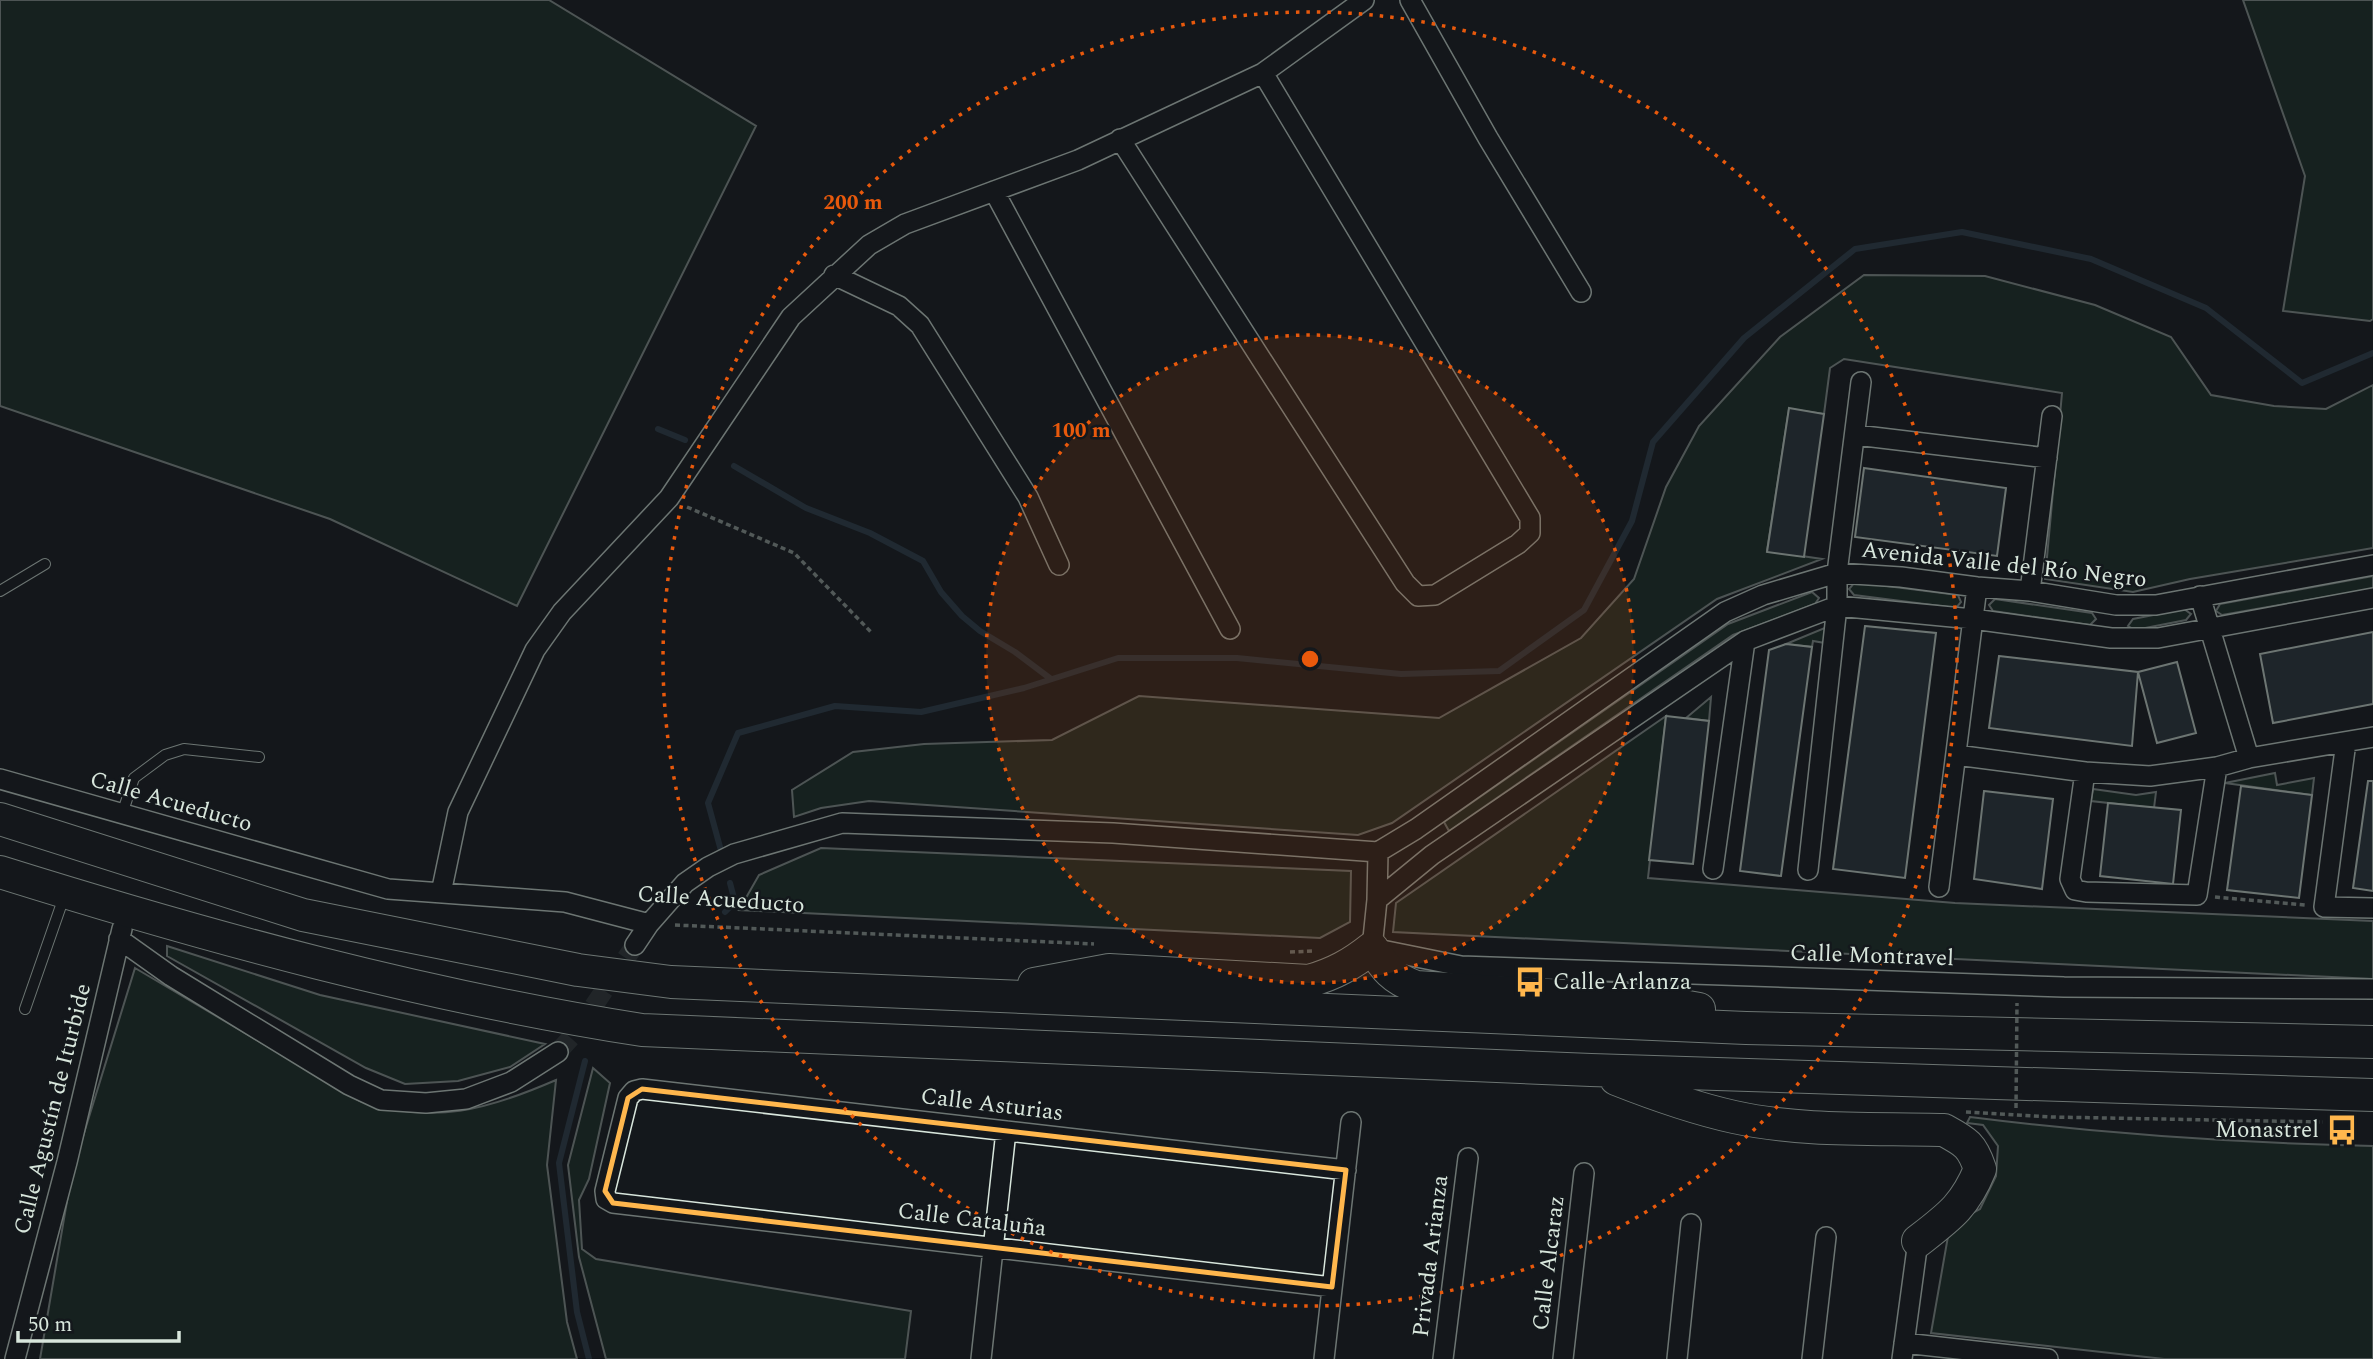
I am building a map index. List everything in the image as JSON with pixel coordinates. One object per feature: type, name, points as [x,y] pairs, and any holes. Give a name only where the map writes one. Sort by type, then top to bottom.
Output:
[{"type":"highway","points":[[0,819],[303,915],[578,970],[671,982],[978,993],[1746,1028],[2373,1042]]},
{"type":"highway","points":[[0,872],[66,892],[122,925],[297,959],[547,1015],[642,1030],[1591,1070],[2373,1095]]},
{"type":"highway","points":[[978,993],[1109,970],[1308,981],[1332,975],[1372,948],[1397,980],[1416,987],[1680,1004],[1724,1017],[1746,1028]]},
{"type":"highway","points":[[1591,1070],[1669,1100],[1735,1117],[1801,1126],[1944,1130],[1962,1140],[1974,1151],[1980,1169],[1970,1192],[1956,1210],[1918,1241]]},
{"type":"street","points":[[441,893],[458,812],[535,650],[562,612],[669,498],[791,317],[834,275],[869,245],[905,224],[1078,160],[1263,73],[1364,0]]},
{"type":"street","points":[[1410,0],[1488,138],[1581,292]]},
{"type":"street","points":[[1120,139],[1405,583],[1418,596],[1435,595],[1518,544],[1530,533],[1530,518],[1263,73]]},
{"type":"street","points":[[994,191],[1230,629]]},
{"type":"street","points":[[834,275],[899,306],[920,325],[1028,497],[1059,565]]},
{"type":"street","points":[[1808,870],[1837,606],[1838,573],[1861,382]]},
{"type":"street","points":[[2030,591],[2052,416]]},
{"type":"street","points":[[1856,435],[2047,458]]},
{"type":"street","name":"Avenida Valle del Río Negro","points":[[1378,852],[1416,829],[1725,612],[1763,595],[1838,573],[2030,591],[2116,605],[2156,605],[2373,565]]},
{"type":"street","points":[[1938,887],[1977,587]]},
{"type":"street","points":[[2200,596],[2249,758]]},
{"type":"street","points":[[1377,900],[1432,855],[1745,641],[1837,606],[1973,619],[2111,638],[2158,638],[2373,598]]},
{"type":"street","points":[[2111,638],[2116,605]]},
{"type":"street","points":[[1713,869],[1745,641]]},
{"type":"street","points":[[1956,755],[2085,772],[2150,776],[2217,767],[2249,758],[2373,737]]},
{"type":"street","points":[[2346,742],[2324,907],[2373,908]]},
{"type":"street","points":[[2085,772],[2070,879],[2075,890],[2197,895],[2217,767]]},
{"type":"street","name":"Calle Acueducto","points":[[0,779],[388,889],[565,902],[649,924]]},
{"type":"street","points":[[635,945],[649,924],[685,883],[708,867],[734,854],[842,823],[1114,833],[1378,852],[1372,948]]},
{"type":"street","points":[[1416,829],[1431,836],[1434,842],[1432,855]]},
{"type":"street","points":[[122,925],[146,960],[349,1085],[381,1100],[426,1103],[466,1099],[511,1082],[558,1052]]},
{"type":"street","name":"Calle Agustín de Iturbide","points":[[15,1359],[67,1162],[122,925]]},
{"type":"street","name":"Calle Montravel","points":[[1372,948],[1461,966],[2064,988],[2373,989]]},
{"type":"street","name":"Calle Asturias","points":[[606,1199],[605,1191],[628,1098],[634,1091],[642,1089],[1346,1170]]},
{"type":"street","points":[[1324,1359],[1351,1122]]},
{"type":"street","points":[[981,1359],[1006,1131]]},
{"type":"street","name":"Privada Arianza","points":[[1443,1359],[1468,1158]]},
{"type":"street","name":"Calle Alcaraz","points":[[1563,1359],[1584,1173]]},
{"type":"street","name":"Calle Cataluña","points":[[606,1199],[613,1203],[1332,1287]]},
{"type":"street","points":[[1677,1359],[1691,1224]]},
{"type":"street","points":[[1812,1359],[1826,1237]]},
{"type":"street","points":[[1918,1241],[1903,1351],[2048,1359]]},
{"type":"lane","points":[[0,591],[45,564]]},
{"type":"lane","points":[[122,814],[134,778],[165,755],[184,749],[259,758]]},
{"type":"lane","points":[[25,1009],[66,892]]},
{"type":"path","points":[[669,498],[793,553],[871,632]]},
{"type":"path","points":[[2197,895],[2324,907]]},
{"type":"path","name":"Calle Acueducto","points":[[649,924],[1104,945]]},
{"type":"path","points":[[1282,952],[1321,950]]},
{"type":"path","points":[[2017,1003],[2017,1108]]},
{"type":"path","points":[[1965,1112],[2051,1117],[2333,1122]]},
{"type":"highlighted area","points":[[642,1089],[1346,1170],[1332,1287],[613,1203],[605,1191],[628,1098]]},
{"type":"green space","points":[[0,0],[549,0],[756,126],[517,606],[330,519],[0,406]]},
{"type":"green space","points":[[2243,0],[2373,0],[2373,319],[2370,321],[2283,311],[2305,176]]},
{"type":"green space","points":[[1864,275],[1985,276],[2095,305],[2171,337],[2211,395],[2274,406],[2326,409],[2373,385],[2373,548],[2190,579],[2133,592],[2045,579],[2062,393],[1844,359],[1830,368],[1824,414],[1789,409],[1767,551],[1822,559],[1717,599],[1392,823],[1358,835],[869,801],[821,808],[794,817],[792,790],[853,752],[924,744],[1052,740],[1139,696],[1439,718],[1581,638],[1634,579],[1666,487],[1699,426],[1780,337]]},
{"type":"green space","points":[[2373,576],[2373,589],[2222,615],[2216,611],[2220,604]]},
{"type":"green space","points":[[1855,582],[1958,595],[1961,602],[1956,608],[1854,595],[1849,589]]},
{"type":"green space","points":[[1812,592],[1819,598],[1815,604],[1733,635],[1449,831],[1444,822],[1728,624]]},
{"type":"green space","points":[[1995,599],[2092,613],[2096,619],[2090,625],[1993,611],[1989,605]]},
{"type":"green space","points":[[2184,609],[2191,614],[2186,620],[2135,630],[2128,626],[2133,619]]},
{"type":"green space","points":[[1827,627],[1825,643],[1813,641],[1812,647],[1786,644]]},
{"type":"green space","points":[[1711,697],[1709,721],[1686,718]]},
{"type":"green space","points":[[1666,716],[1648,878],[1955,903],[2373,921],[2373,979],[1393,932],[1396,903]]},
{"type":"green space","points":[[2275,773],[2277,785],[2314,778],[2312,795],[2225,783]]},
{"type":"green space","points":[[2093,789],[2136,795],[2156,792],[2154,808],[2091,801]]},
{"type":"green space","points":[[821,848],[1351,871],[1350,922],[1320,938],[739,910],[759,875]]},
{"type":"green space","points":[[167,946],[320,995],[545,1044],[510,1067],[458,1081],[405,1084],[366,1068],[167,956]]},
{"type":"green space","points":[[135,968],[360,1101],[412,1112],[460,1111],[507,1099],[556,1080],[547,1165],[567,1322],[577,1359],[40,1359],[72,1172]]},
{"type":"green space","points":[[593,1068],[610,1083],[589,1179],[579,1200],[582,1249],[596,1259],[911,1311],[905,1359],[606,1359],[579,1257],[568,1165]]},
{"type":"green space","points":[[1970,1117],[2171,1137],[2373,1146],[2373,1359],[2164,1359],[1931,1333],[1950,1225],[1980,1209],[1996,1176],[1998,1146],[1983,1125],[1967,1123]]},
{"type":"building","points":[[1789,408],[1824,414],[1804,557],[1767,552]]},
{"type":"building","points":[[1864,468],[2006,488],[1997,556],[1855,537]]},
{"type":"building","points":[[1865,626],[1936,633],[1905,878],[1833,869]]},
{"type":"building","points":[[2373,632],[2373,704],[2273,723],[2260,654]]},
{"type":"building","points":[[1786,644],[1812,647],[1781,876],[1740,871],[1769,650]]},
{"type":"building","points":[[1999,656],[2138,672],[2132,746],[1989,728]]},
{"type":"building","points":[[2177,662],[2196,733],[2157,743],[2138,672]]},
{"type":"building","points":[[1666,716],[1709,721],[1693,864],[1649,860]]},
{"type":"building","points":[[2368,781],[2373,781],[2373,891],[2353,888]]},
{"type":"building","points":[[2241,786],[2312,795],[2299,898],[2227,890]]},
{"type":"building","points":[[1984,791],[2053,799],[2042,889],[1974,879]]},
{"type":"building","points":[[2108,803],[2181,810],[2173,884],[2100,876]]},
{"type":"waterway","points":[[723,858],[708,803],[738,733],[835,706],[921,712],[1024,688],[1118,658],[1237,658],[1401,674],[1499,671],[1584,610],[1632,521],[1653,442],[1744,338],[1855,249],[1962,232],[2091,259],[2206,308],[2302,383],[2373,353]]},
{"type":"waterway","points":[[658,429],[685,440]]},
{"type":"waterway","points":[[734,466],[806,508],[870,533],[923,561],[941,592],[962,616],[1051,679]]},
{"type":"waterway","points":[[725,912],[735,902],[730,883]]},
{"type":"waterway","points":[[585,1061],[559,1163],[577,1312],[589,1359]]},
{"type":"tunnel","points":[[558,1052],[576,1032],[635,945]]},
{"type":"place","name":"Calle Arlanza","points":[[1530,982]]},
{"type":"place","name":"Monastrel","points":[[2342,1130]]}]
